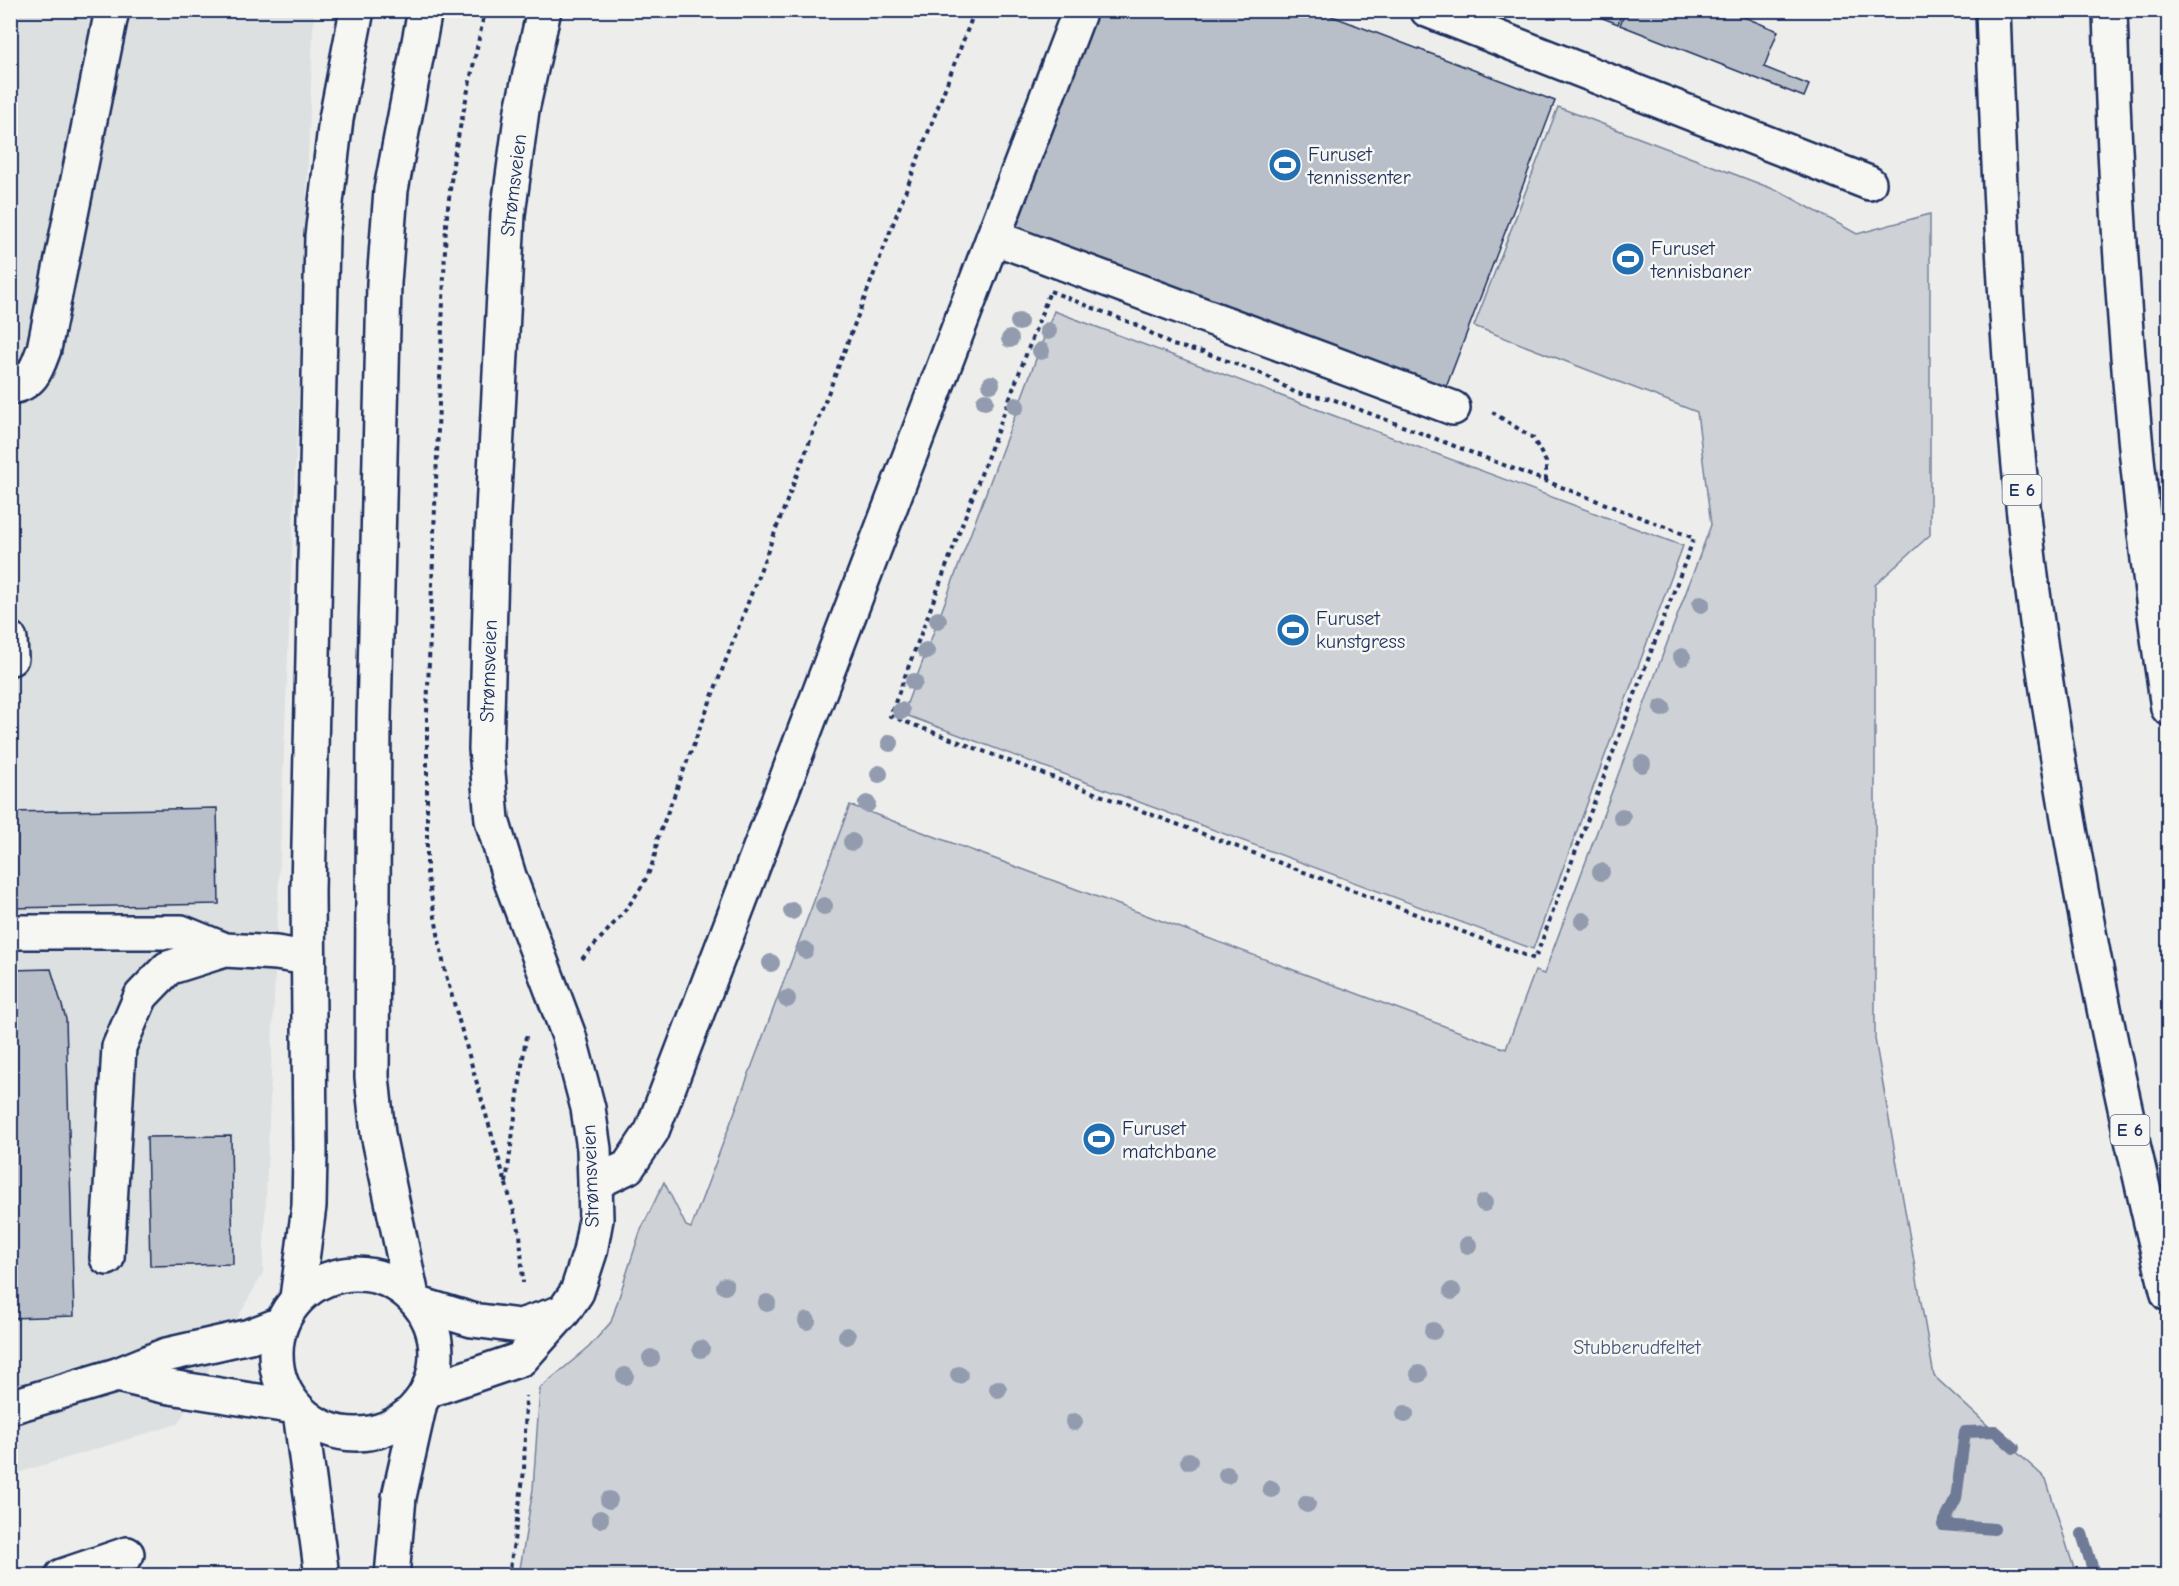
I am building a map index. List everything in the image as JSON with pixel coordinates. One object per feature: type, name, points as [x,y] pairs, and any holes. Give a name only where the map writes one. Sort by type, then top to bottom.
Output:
[{"type":"main road","points":[[10,387],[22,385],[34,375],[44,349],[112,10]]},
{"type":"main road","points":[[357,10],[336,119],[322,236],[308,958],[309,1206],[289,1311],[275,1345],[276,1368],[283,1389],[298,1410],[323,1428],[349,1434],[375,1432],[400,1421],[423,1397]]},
{"type":"main road","points":[[392,1575],[399,1497],[423,1397],[434,1369],[436,1346],[431,1324],[416,1300],[378,1134],[372,1077],[374,718],[384,284],[391,190],[425,10]]},
{"type":"main road","name":"Strømsveien","points":[[423,1397],[521,1359],[564,1311],[577,1292],[590,1251],[596,1219],[594,1149],[588,1108],[569,1036],[509,876],[492,820],[486,749],[492,532],[508,214],[522,110],[544,10]]},
{"type":"main road","points":[[595,1183],[627,1167],[652,1131],[1080,10]]},
{"type":"main road","points":[[1427,10],[1869,183]]},
{"type":"main road","name":"E 6","points":[[1993,10],[2006,294],[2019,460],[2037,620],[2061,780],[2096,965],[2139,1177],[2169,1294]]},
{"type":"main road","points":[[2110,10],[2120,246],[2134,429],[2152,603],[2169,708]]},
{"type":"main road","points":[[993,237],[1453,408]]},
{"type":"main road","points":[[10,639],[11,658]]},
{"type":"main road","points":[[18,932],[181,932],[225,950],[276,953],[308,958]]},
{"type":"main road","points":[[107,1258],[119,1047],[141,996],[168,968],[225,950]]},
{"type":"main road","points":[[10,1407],[117,1375],[166,1354],[250,1336],[289,1311],[314,1285],[334,1276],[354,1273],[376,1276],[395,1284],[416,1300],[472,1320],[520,1326],[564,1311]]},
{"type":"main road","points":[[117,1375],[164,1386],[298,1410]]},
{"type":"main road","points":[[298,1410],[322,1575]]},
{"type":"main road","points":[[62,1575],[127,1554]]},
{"type":"path","points":[[578,965],[643,886],[656,850],[657,840],[975,10]]},
{"type":"path","points":[[1050,291],[1139,326],[1172,345],[1213,355],[1265,375],[1296,393],[1332,399],[1546,482],[1694,538],[1535,959],[890,716],[1050,291]]},
{"type":"path","points":[[1453,408],[1466,405],[1498,414],[1533,438],[1546,462],[1546,482]]},
{"type":"path","points":[[506,1187],[526,1029]]},
{"type":"path","points":[[509,1575],[524,1471],[526,1392]]},
{"type":"shaded area","points":[[11,11],[314,11],[263,1273],[178,1424],[11,1475]]},
{"type":"green space","name":"Stubberudfeltet","points":[[1558,107],[1781,192],[1857,234],[1930,214],[1930,535],[1875,585],[1875,1039],[1934,1376],[2046,1479],[2076,1575],[519,1575],[533,1489],[540,1388],[589,1347],[611,1322],[640,1232],[664,1182],[686,1226],[691,1228],[850,805],[1506,1049],[1535,971],[1544,974],[1711,525],[1697,412],[1474,326]]},
{"type":"green space","name":"Furuset kunstgress","points":[[1054,311],[1683,546],[1533,949],[903,714]]},
{"type":"building","name":"Furuset tennissenter","points":[[1099,10],[1316,10],[1555,101],[1445,390],[1016,228]]},
{"type":"building","points":[[1582,10],[1623,10],[1618,24]]},
{"type":"building","points":[[1626,10],[1727,10],[1778,31],[1764,67],[1809,85],[1804,97],[1620,25]]},
{"type":"building","points":[[217,808],[219,904],[10,908],[10,812]]},
{"type":"building","points":[[51,969],[66,1019],[74,1316],[10,1318],[10,970]]},
{"type":"building","points":[[231,1136],[233,1264],[150,1266],[147,1137]]},
{"type":"waterway","points":[[1994,1529],[1943,1525],[1956,1499],[1965,1432],[1995,1431],[2014,1448]]},
{"type":"waterway","points":[[2082,1534],[2095,1576]]},
{"type":"place","name":"Furuset tennissenter","points":[[1285,165]]},
{"type":"place","name":"Furuset tennisbaner","points":[[1628,259]]},
{"type":"place","name":"Furuset kunstgress","points":[[1293,630]]},
{"type":"place","name":"Furuset matchbane","points":[[1099,1139]]}]
